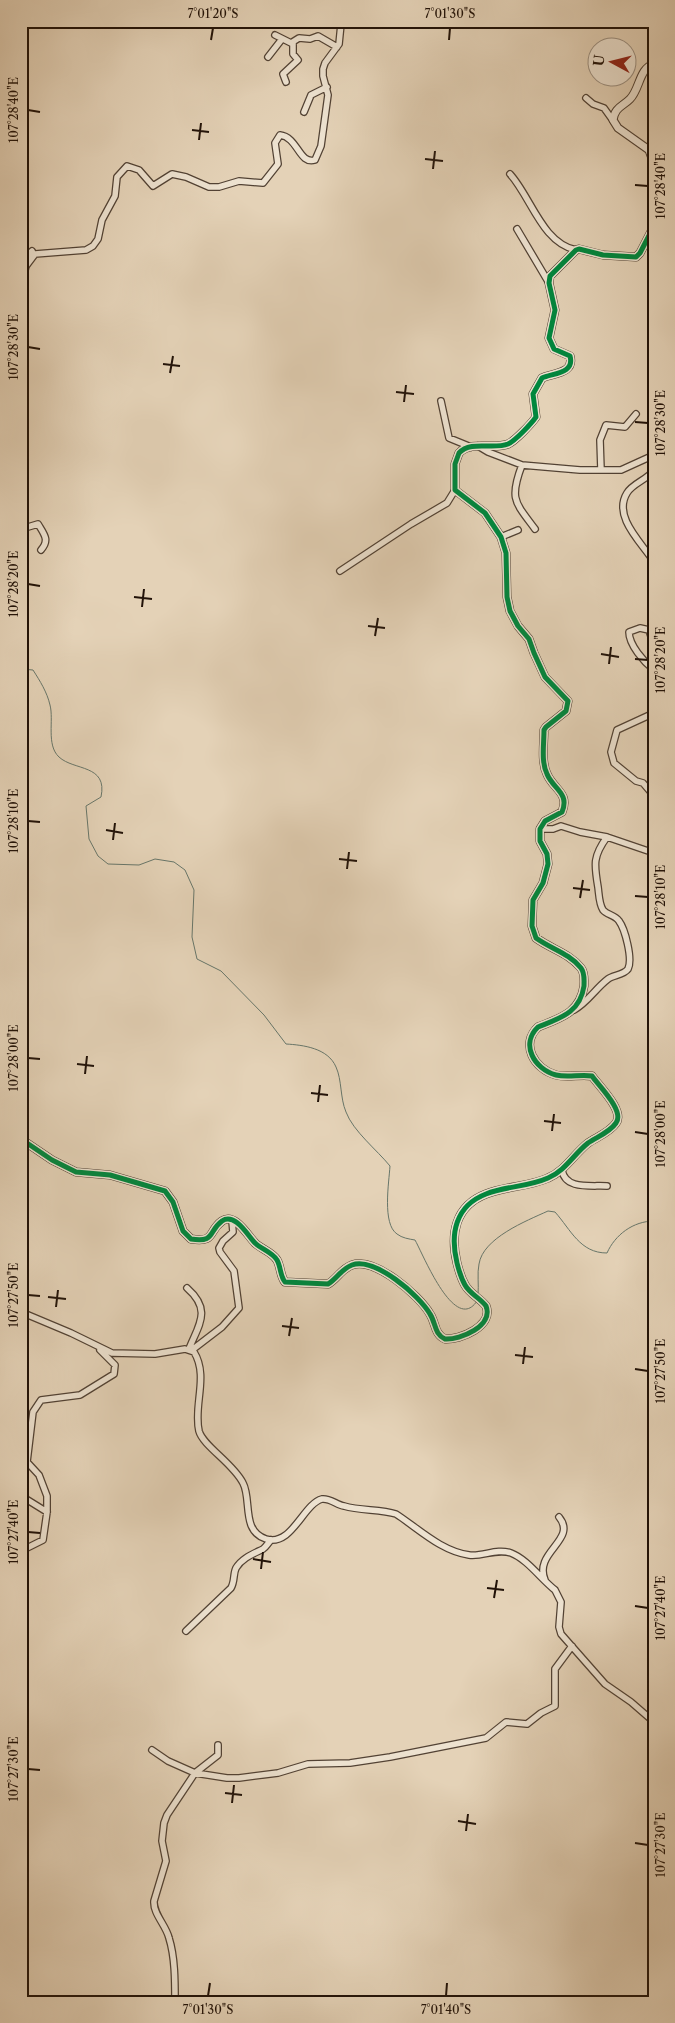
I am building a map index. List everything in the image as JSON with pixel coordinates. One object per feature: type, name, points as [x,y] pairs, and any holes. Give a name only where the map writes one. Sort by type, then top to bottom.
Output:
[{"type":"street","points":[[21,261],[32,251],[38,253],[81,250],[92,246],[98,238],[102,220],[114,200],[117,177],[127,166],[139,170],[153,186],[170,175],[175,174],[209,187],[219,187],[239,182],[263,183],[278,164],[275,143],[280,135],[292,140],[305,159],[309,161],[315,160],[321,146],[328,101],[323,69],[325,63],[340,42],[341,24],[347,21]]},
{"type":"street","points":[[276,35],[292,43]]},
{"type":"street","points":[[292,43],[299,38],[310,39],[318,36],[337,47]]},
{"type":"street","points":[[268,57],[282,39]]},
{"type":"street","points":[[286,82],[284,74],[298,60],[293,54],[292,43]]},
{"type":"street","points":[[614,122],[616,108],[631,98],[644,70],[654,64]]},
{"type":"street","points":[[304,112],[311,95],[327,87]]},
{"type":"street","points":[[586,98],[593,104],[604,108],[618,128],[647,148],[654,164]]},
{"type":"street","points":[[510,174],[517,182],[534,213],[549,232],[566,247],[603,255],[636,257],[654,226]]},
{"type":"street","points":[[340,571],[411,524],[447,503],[455,490],[456,457],[461,450],[474,446],[503,445],[511,442],[536,417],[533,394],[542,378],[562,372],[569,366],[570,356],[554,349],[549,340],[549,331],[555,310],[549,283],[517,229]]},
{"type":"street","points":[[549,283],[552,273],[565,263],[576,250]]},
{"type":"street","points":[[21,286],[29,260],[38,253]]},
{"type":"street","points":[[441,401],[448,438],[522,465],[601,470],[627,469],[654,455]]},
{"type":"street","points":[[601,470],[600,440],[605,426],[607,424],[625,427],[636,414]]},
{"type":"street","points":[[522,465],[515,482],[514,497],[516,504],[535,529]]},
{"type":"street","points":[[654,470],[650,475],[632,487],[626,494],[623,505],[627,522],[654,562]]},
{"type":"street","points":[[455,490],[485,513],[501,537],[506,553],[507,596],[510,611],[518,626],[530,639],[545,677],[568,701],[566,710],[544,730],[547,775],[563,794],[564,809],[560,814],[545,821],[540,829],[540,841],[547,854],[548,864],[543,883],[533,900],[533,932],[536,938],[560,950],[582,969],[583,988],[580,1000],[574,1010]]},
{"type":"street","points":[[21,522],[25,526],[38,524],[46,539],[45,545],[41,550]]},
{"type":"street","points":[[501,537],[518,530]]},
{"type":"street","points":[[654,646],[651,628],[637,628],[629,632],[629,638],[645,662],[654,670]]},
{"type":"street","points":[[654,713],[617,730],[611,754],[616,765],[636,781],[643,783],[654,796]]},
{"type":"street","points":[[540,829],[553,829],[562,826],[580,832],[607,837],[654,853]]},
{"type":"street","points":[[21,1139],[52,1160],[76,1172],[110,1175],[165,1191],[173,1202],[183,1231],[191,1239],[204,1240],[209,1238],[221,1221],[232,1220],[239,1224],[255,1243],[277,1259],[285,1282],[328,1284],[346,1268],[357,1264],[368,1266],[387,1274],[404,1286],[425,1308],[430,1314],[438,1334],[445,1339],[459,1338],[483,1323],[488,1315],[488,1310],[463,1282],[454,1248],[456,1227],[464,1208],[471,1201],[485,1194],[538,1182],[562,1170],[580,1150],[614,1126],[618,1119],[617,1108],[592,1076],[566,1077],[555,1075],[542,1067],[532,1057],[529,1047],[534,1031],[538,1027],[574,1010],[590,998],[608,979],[625,972],[629,965],[628,945],[622,926],[619,920],[603,910],[599,895],[595,859],[598,849],[607,837]]},
{"type":"street","points":[[562,1170],[563,1177],[568,1182],[607,1186]]},
{"type":"street","points":[[21,1312],[112,1353],[121,1355],[155,1354],[190,1350],[222,1327],[239,1308],[234,1271],[219,1250],[223,1241],[233,1232],[232,1220]]},
{"type":"street","points":[[187,1288],[197,1297],[202,1313],[202,1320],[190,1350]]},
{"type":"street","points":[[21,1551],[43,1540],[47,1512],[47,1496],[44,1484],[27,1462],[33,1412],[41,1400],[80,1394],[114,1374],[115,1365],[94,1346]]},
{"type":"street","points":[[190,1350],[198,1359],[200,1386],[199,1431],[207,1445],[232,1467],[243,1483],[246,1492],[248,1518],[251,1525],[261,1537],[271,1540]]},
{"type":"street","points":[[26,1499],[47,1512]]},
{"type":"street","points":[[186,1631],[232,1588],[235,1570],[239,1565],[271,1540],[288,1533],[316,1502],[326,1499],[348,1507],[396,1514],[439,1544],[457,1552],[471,1555],[497,1551],[510,1553],[524,1562],[559,1596],[562,1608],[560,1631],[572,1646],[604,1684],[631,1702],[654,1722]]},
{"type":"street","points":[[546,1582],[541,1572],[543,1560],[562,1536],[563,1526],[559,1517]]},
{"type":"street","points":[[152,1750],[168,1761],[195,1773],[239,1778],[278,1773],[308,1764],[357,1763],[486,1738],[506,1722],[527,1724],[541,1713],[555,1706],[555,1669],[572,1646]]},
{"type":"street","points":[[175,2002],[173,1963],[169,1937],[154,1908],[154,1901],[166,1861],[162,1841],[164,1823],[167,1814],[195,1773],[218,1756],[218,1745]]},
{"type":"waterway","points":[[21,669],[33,670],[47,696],[51,711],[51,739],[55,752],[65,761],[88,770],[100,779],[102,786],[101,797],[86,806],[89,839],[98,856],[108,864],[139,865],[155,859],[174,862],[185,870],[194,890],[192,937],[197,959],[221,971],[264,1015],[286,1044],[314,1049],[332,1061],[338,1072],[344,1107],[349,1119],[390,1166],[388,1212],[392,1229],[401,1236],[415,1240],[441,1288],[459,1308],[468,1309],[477,1301]]},
{"type":"waterway","points":[[478,1295],[479,1264],[488,1246],[507,1232],[548,1211],[555,1212],[583,1245],[598,1252],[607,1253],[610,1246],[626,1230],[639,1223],[654,1221]]},
{"type":"cycle path","points":[[21,1139],[52,1160],[76,1172],[110,1175],[165,1191],[173,1202],[183,1231],[191,1239],[208,1238],[218,1225],[227,1219],[236,1222],[255,1243],[275,1257],[285,1282],[328,1284],[348,1267],[362,1264],[384,1272],[407,1288],[424,1306],[432,1317],[439,1334],[445,1339],[467,1334],[485,1320],[486,1306],[467,1288],[457,1263],[454,1242],[457,1222],[461,1213],[476,1199],[486,1194],[533,1183],[554,1175],[588,1143],[610,1129],[618,1118],[614,1105],[592,1076],[560,1076],[548,1072],[536,1062],[530,1048],[530,1041],[538,1027],[568,1013],[578,1003],[584,986],[584,974],[581,968],[565,955],[536,938],[532,926],[533,900],[543,883],[548,864],[547,854],[540,841],[540,829],[545,821],[562,812],[564,806],[564,800],[560,791],[550,779],[545,769],[543,758],[544,730],[566,711],[568,701],[545,677],[529,639],[518,626],[510,611],[507,597],[506,553],[501,537],[485,513],[455,490],[455,464],[459,453],[464,449],[476,446],[502,446],[515,439],[536,417],[533,394],[542,378],[562,372],[569,366],[571,362],[570,356],[554,349],[549,338],[555,310],[549,283],[550,276],[579,249],[603,255],[636,257],[654,226]]}]
